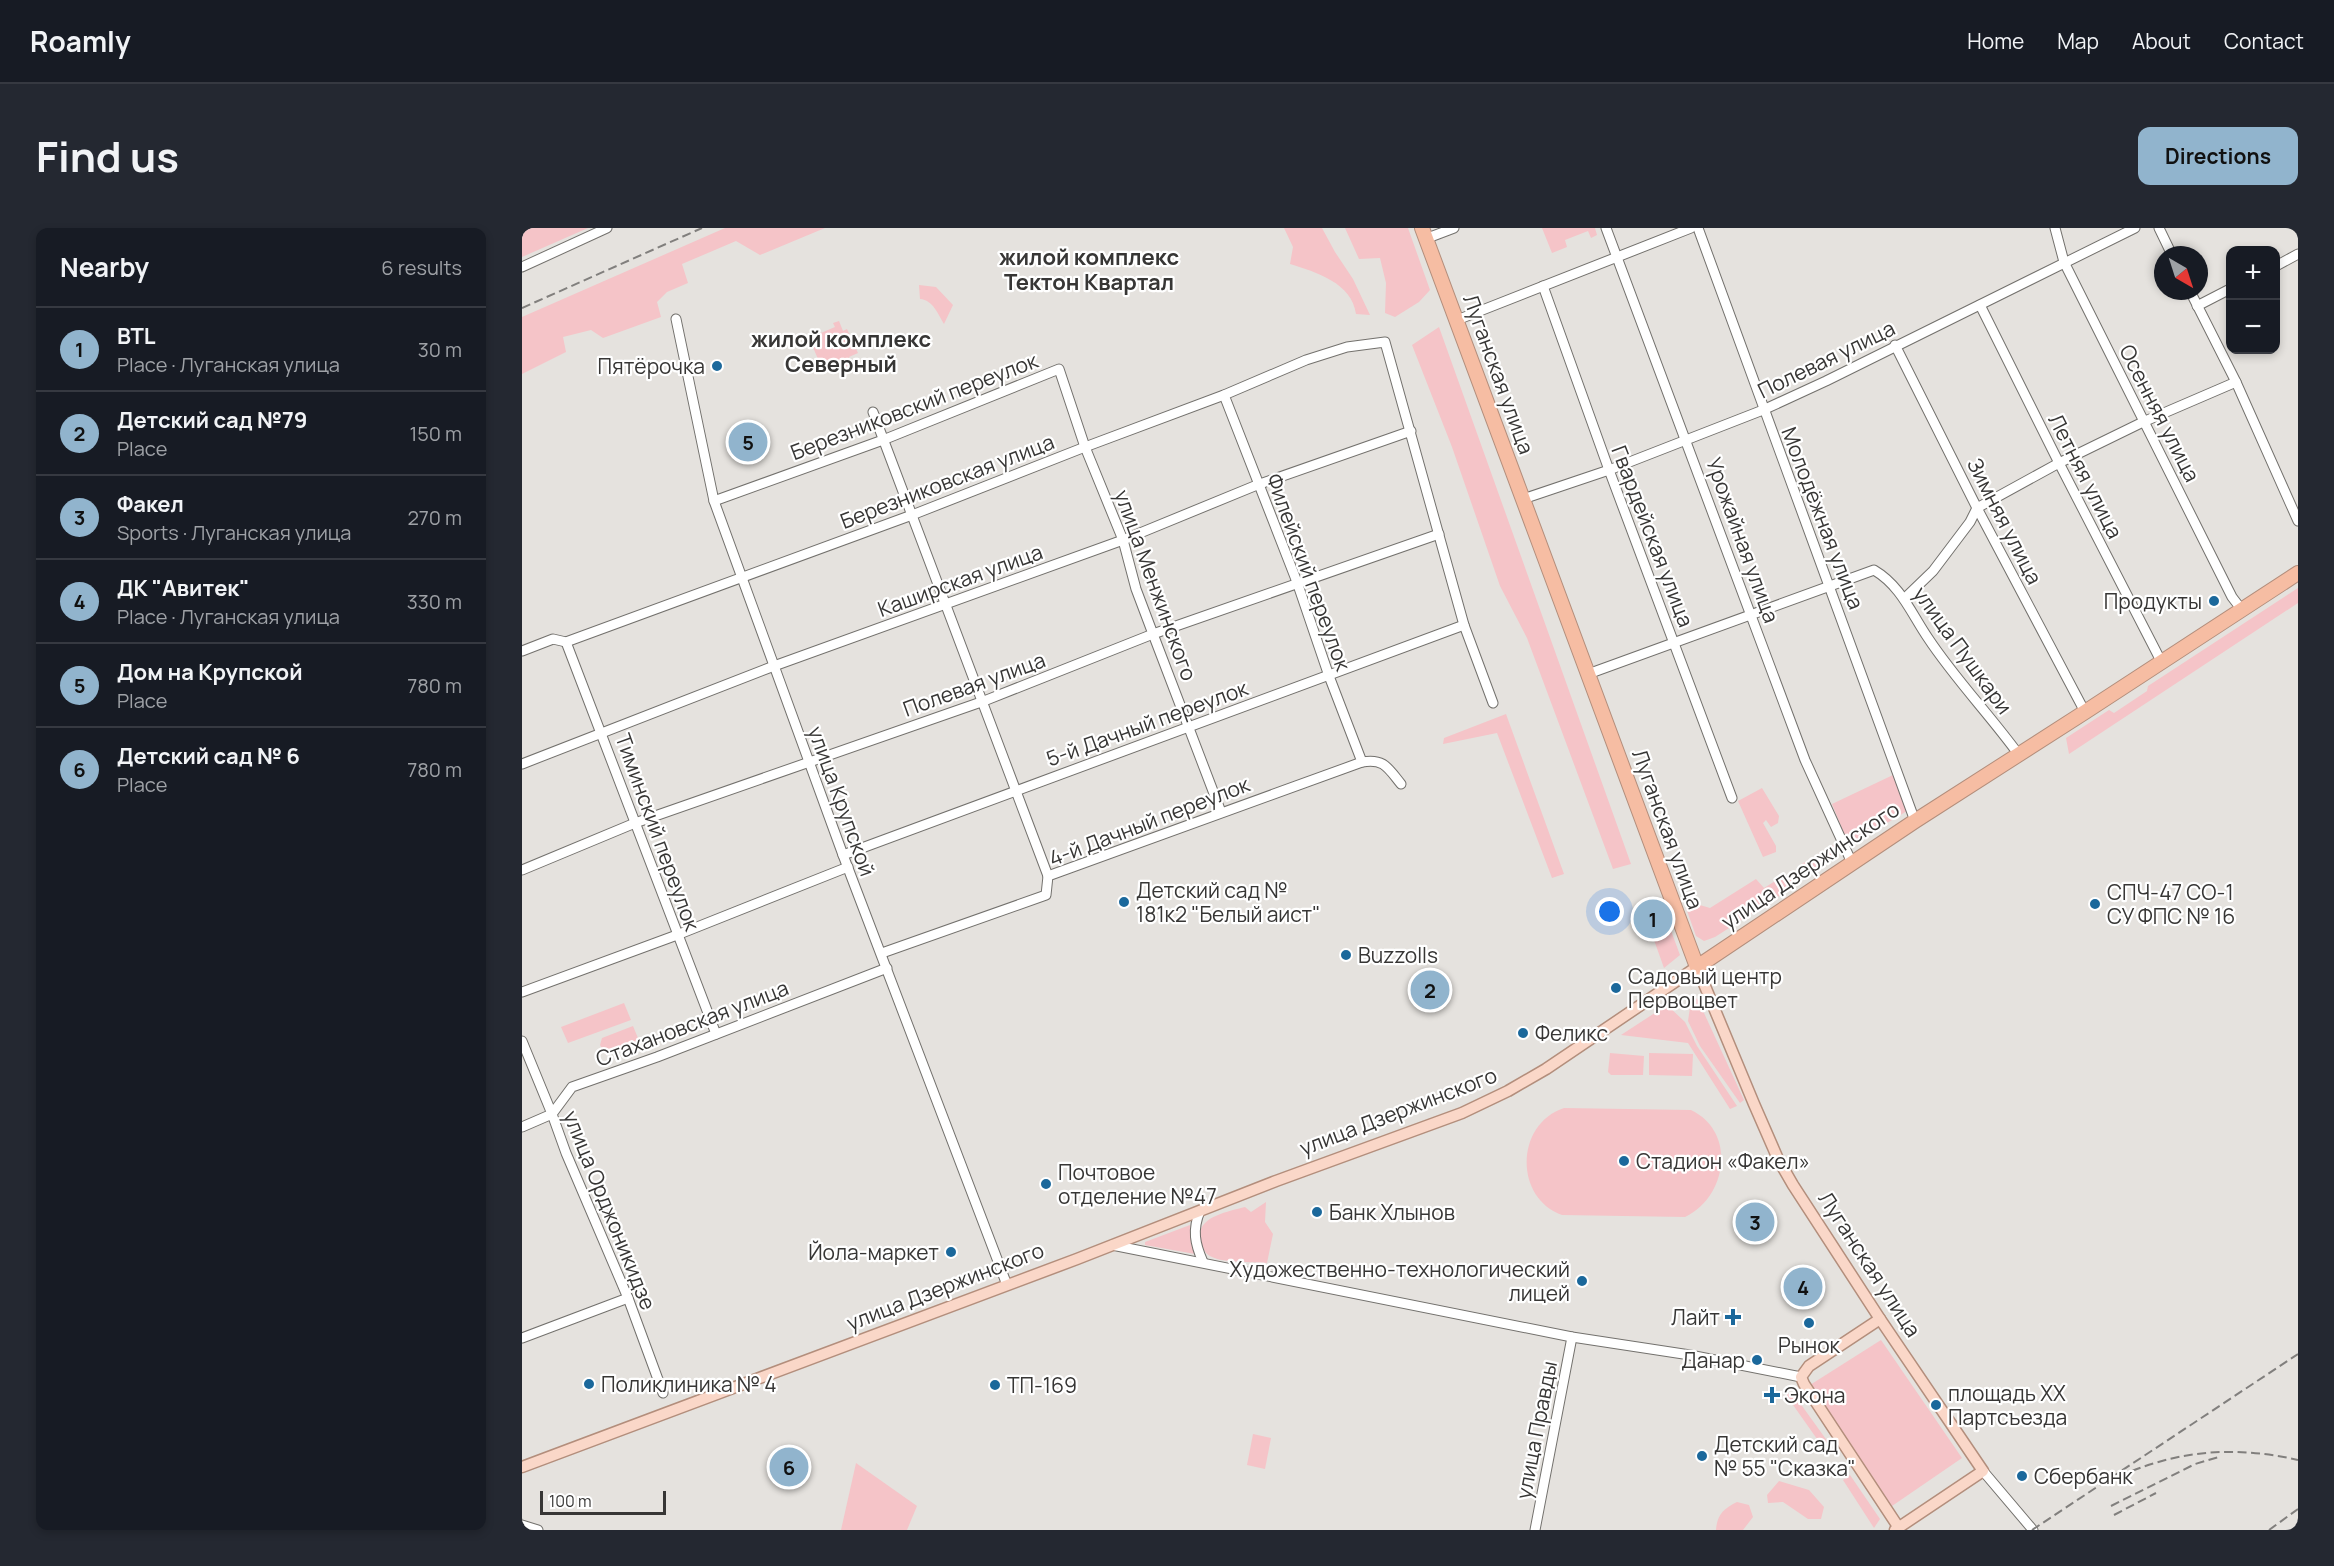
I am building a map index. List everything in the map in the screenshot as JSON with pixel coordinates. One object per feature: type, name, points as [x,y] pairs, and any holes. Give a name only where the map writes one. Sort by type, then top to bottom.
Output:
[{"type":"highway","name":"Луганская улица","points":[[1424,233],[1697,967]]},
{"type":"highway","name":"улица Дзержинского","points":[[1697,967],[1915,821],[2298,573]]},
{"type":"main road","name":"улица Дзержинского","points":[[522,1467],[1487,1102],[1546,1069],[1697,967]]},
{"type":"main road","name":"Луганская улица","points":[[1697,967],[1778,1159],[1880,1320],[1983,1471]]},
{"type":"main road","points":[[1880,1320],[1809,1366],[1802,1377],[1804,1384],[1897,1529],[1983,1471]]},
{"type":"street","points":[[522,267],[607,228]]},
{"type":"street","points":[[1424,233],[1454,228]]},
{"type":"street","name":"Урожайная улица","points":[[1606,228],[1805,760],[1852,863]]},
{"type":"street","points":[[1457,320],[1691,228]]},
{"type":"street","name":"Молодёжная улица","points":[[1698,228],[1915,821]]},
{"type":"street","name":"Осенняя улица","points":[[2055,228],[2064,262],[2232,597],[2242,610]]},
{"type":"street","name":"Полевая улица","points":[[1523,499],[1609,470],[1763,410],[2135,228]]},
{"type":"street","points":[[2159,228],[2168,246]]},
{"type":"street","points":[[2280,264],[2298,254]]},
{"type":"street","name":"Гвардейская улица","points":[[1543,286],[1609,470],[1732,798]]},
{"type":"street","points":[[2197,306],[2226,291]]},
{"type":"street","points":[[2194,300],[2236,382],[2298,521]]},
{"type":"street","name":"Летняя улица","points":[[1980,305],[2162,663]]},
{"type":"street","name":"улица Крупской","points":[[676,319],[714,501],[808,762],[1007,1285]]},
{"type":"street","name":"Березниковская улица","points":[[522,651],[553,639],[566,642],[912,515],[1224,395],[1306,360],[1347,347],[1385,342],[1411,431]]},
{"type":"street","name":"Зимняя улица","points":[[1895,345],[2085,712]]},
{"type":"street","name":"Березниковский переулок","points":[[714,501],[883,440],[1059,369]]},
{"type":"street","name":"улица Менжинского","points":[[1059,369],[1086,447],[1123,540],[1136,589],[1221,812]]},
{"type":"street","points":[[1905,598],[1933,571],[1970,522],[1977,507],[2059,463],[2144,422],[2236,382]]},
{"type":"street","name":"Филейский переулок","points":[[1224,395],[1297,582],[1329,676],[1362,762]]},
{"type":"street","points":[[873,412],[984,701],[1015,792],[1048,876]]},
{"type":"street","points":[[1411,431],[1464,625],[1493,703]]},
{"type":"street","name":"Каширская улица","points":[[522,764],[774,666],[1123,540],[1257,484],[1411,431]]},
{"type":"street","name":"Полевая улица","points":[[522,870],[635,823],[984,701],[1153,634],[1438,534]]},
{"type":"street","name":"улица Пушкари","points":[[1830,584],[1874,570],[1883,575],[1905,598],[1928,638],[2019,755]]},
{"type":"street","points":[[1588,674],[1830,584]]},
{"type":"street","name":"5-й Дачный переулок","points":[[843,855],[1464,625]]},
{"type":"street","name":"Тиминский переулок","points":[[566,642],[716,1034]]},
{"type":"street","points":[[1362,762],[1375,759],[1383,763],[1401,784]]},
{"type":"street","name":"4-й Дачный переулок","points":[[882,953],[1046,894],[1048,876],[1362,762]]},
{"type":"street","points":[[522,992],[677,935],[848,867]]},
{"type":"street","name":"Стахановская улица","points":[[552,1114],[572,1086],[716,1034],[887,968]]},
{"type":"street","name":"улица Орджоникидзе","points":[[522,1041],[566,1153],[628,1298],[663,1393]]},
{"type":"street","points":[[522,1127],[552,1114]]},
{"type":"street","points":[[1200,1211],[1194,1232],[1203,1262]]},
{"type":"street","points":[[1112,1245],[1572,1336],[1690,1355],[1802,1377]]},
{"type":"street","points":[[522,1338],[628,1298]]},
{"type":"street","name":"улица Правды","points":[[1535,1530],[1572,1336]]},
{"type":"street","points":[[1983,1471],[2033,1530]]},
{"type":"street","points":[[522,1525],[538,1530]]},
{"type":"shaded area","points":[[522,228],[588,228],[522,257]]},
{"type":"shaded area","points":[[725,228],[825,228],[760,255],[736,241],[682,264],[688,283],[667,292],[657,302],[661,317],[603,338],[591,330],[563,337],[566,352],[522,374],[522,317]]},
{"type":"shaded area","points":[[1284,228],[1322,228],[1353,279],[1370,315],[1356,314],[1348,294],[1331,280],[1290,264],[1293,247]]},
{"type":"shaded area","points":[[1345,228],[1408,228],[1430,290],[1419,302],[1395,317],[1385,313],[1386,283],[1380,258],[1359,259]]},
{"type":"shaded area","points":[[1542,228],[1595,228],[1597,235],[1591,238],[1588,231],[1565,240],[1567,247],[1552,253]]},
{"type":"shaded area","points":[[919,285],[936,287],[953,305],[944,324],[932,305],[920,299]]},
{"type":"shaded area","points":[[839,321],[843,331],[847,329],[858,353],[849,357],[851,364],[833,372],[821,366],[809,338],[835,327],[833,323]]},
{"type":"shaded area","points":[[1439,327],[1631,864],[1613,869],[1527,638],[1500,586],[1452,447],[1412,345]]},
{"type":"shaded area","points":[[2298,588],[2298,603],[2069,754],[2066,738],[2109,710],[2114,713],[2147,691],[2148,686]]},
{"type":"shaded area","points":[[1506,714],[1564,874],[1552,878],[1497,733],[1443,744],[1444,738]]},
{"type":"shaded area","points":[[1893,775],[1907,811],[1849,846],[1832,804]]},
{"type":"shaded area","points":[[1762,788],[1779,816],[1778,823],[1771,827],[1766,820],[1763,823],[1776,846],[1776,852],[1763,857],[1738,801]]},
{"type":"shaded area","points":[[1835,844],[1839,855],[1803,879],[1800,865]]},
{"type":"shaded area","points":[[1783,876],[1790,878],[1795,886],[1715,937],[1704,941],[1696,936],[1686,908],[1693,903],[1710,908],[1756,879],[1764,888]]},
{"type":"shaded area","points":[[1670,928],[1680,955],[1664,968],[1654,940]]},
{"type":"shaded area","points":[[1692,994],[1698,1000],[1744,1100],[1740,1103],[1700,1046],[1688,1021]]},
{"type":"shaded area","points":[[624,1003],[631,1020],[568,1043],[561,1027]]},
{"type":"shaded area","points":[[1667,1005],[1685,1022],[1697,1046],[1737,1106],[1730,1109],[1688,1043],[1621,1035]]},
{"type":"shaded area","points":[[633,1026],[640,1043],[606,1055],[600,1045],[602,1038]]},
{"type":"shaded area","points":[[1610,1053],[1644,1056],[1643,1075],[1611,1075],[1608,1072]]},
{"type":"shaded area","points":[[1649,1053],[1693,1054],[1692,1076],[1649,1075]]},
{"type":"shaded area","name":"Стадион «Факел»","points":[[1564,1108],[1691,1110],[1706,1120],[1715,1133],[1720,1148],[1721,1164],[1710,1195],[1699,1208],[1685,1217],[1562,1215],[1546,1206],[1535,1193],[1529,1178],[1527,1161],[1529,1144],[1536,1129],[1548,1116]]},
{"type":"shaded area","points":[[1266,1202],[1265,1222],[1273,1234],[1267,1263],[1224,1260],[1206,1253],[1200,1234],[1207,1222],[1213,1217],[1245,1207],[1251,1212]]},
{"type":"shaded area","points":[[1190,1225],[1195,1254],[1145,1245],[1145,1242]]},
{"type":"shaded area","points":[[1881,1340],[1962,1458],[1892,1506],[1810,1385]]},
{"type":"shaded area","points":[[1792,1392],[1828,1442],[1822,1446],[1786,1395]]},
{"type":"shaded area","points":[[1253,1434],[1271,1438],[1265,1469],[1247,1465]]},
{"type":"shaded area","points":[[856,1463],[917,1506],[907,1530],[841,1530]]},
{"type":"shaded area","points":[[1850,1475],[1880,1519],[1874,1528],[1843,1480]]},
{"type":"shaded area","points":[[1779,1481],[1809,1490],[1824,1507],[1821,1519],[1808,1519],[1783,1502],[1768,1503],[1767,1495]]},
{"type":"shaded area","points":[[1737,1502],[1749,1505],[1753,1517],[1743,1530],[1716,1530],[1722,1513]]},
{"type":"railway","points":[[522,308],[702,228]]},
{"type":"railway","points":[[2032,1530],[2298,1354]]},
{"type":"railway","points":[[2132,1471],[2173,1458],[2214,1452],[2256,1453],[2298,1460]]},
{"type":"railway","points":[[2111,1506],[2195,1464],[2219,1457]]},
{"type":"railway","points":[[2114,1515],[2156,1493]]},
{"type":"railway","points":[[2269,1530],[2298,1509]]},
{"type":"place","name":"Пятёрочка","points":[[717,366]]},
{"type":"place","name":"Дом на Крупской","points":[[748,442]]},
{"type":"place","name":"Продукты","points":[[2214,601]]},
{"type":"place","name":"Детский сад № 181к2 \"Белый аист\"","points":[[1124,902]]},
{"type":"place","name":"СПЧ-47 СО-1 СУ ФПС № 16","points":[[2095,904]]},
{"type":"place","name":"BTL","points":[[1653,919]]},
{"type":"place","name":"Buzzolls","points":[[1346,955]]},
{"type":"place","name":"Садовый центр Первоцвет","points":[[1616,988]]},
{"type":"place","name":"Детский сад №79","points":[[1430,990]]},
{"type":"place","name":"Феликс","points":[[1523,1033]]},
{"type":"place","name":"Стадион «Факел»","points":[[1624,1161]]},
{"type":"place","name":"Почтовое отделение №47","points":[[1046,1184]]},
{"type":"place","name":"Банк Хлынов","points":[[1317,1212]]},
{"type":"place","name":"Факел","points":[[1755,1222]]},
{"type":"place","name":"Йола-маркет","points":[[951,1252]]},
{"type":"place","name":"Художественно-технологический лицей","points":[[1582,1281]]},
{"type":"place","name":"ДК \"Авитек\"","points":[[1803,1287]]},
{"type":"place","name":"Лайт","points":[[1733,1317]]},
{"type":"place","name":"Рынок","points":[[1809,1323]]},
{"type":"place","name":"Данар","points":[[1757,1360]]},
{"type":"place","name":"Поликлиника № 4","points":[[589,1384]]},
{"type":"place","name":"ТП-169","points":[[995,1385]]},
{"type":"place","name":"Экона","points":[[1772,1395]]},
{"type":"place","name":"площадь XX Партсъезда","points":[[1936,1405]]},
{"type":"place","name":"Детский сад № 55 \"Сказка\"","points":[[1702,1456]]},
{"type":"place","name":"Детский сад № 6","points":[[789,1467]]},
{"type":"place","name":"Сбербанк","points":[[2022,1476]]},
{"type":"district","name":"жилой комплекс Тектон Квартал","points":[[1089,270]]},
{"type":"district","name":"жилой комплекс Северный","points":[[841,352]]}]
